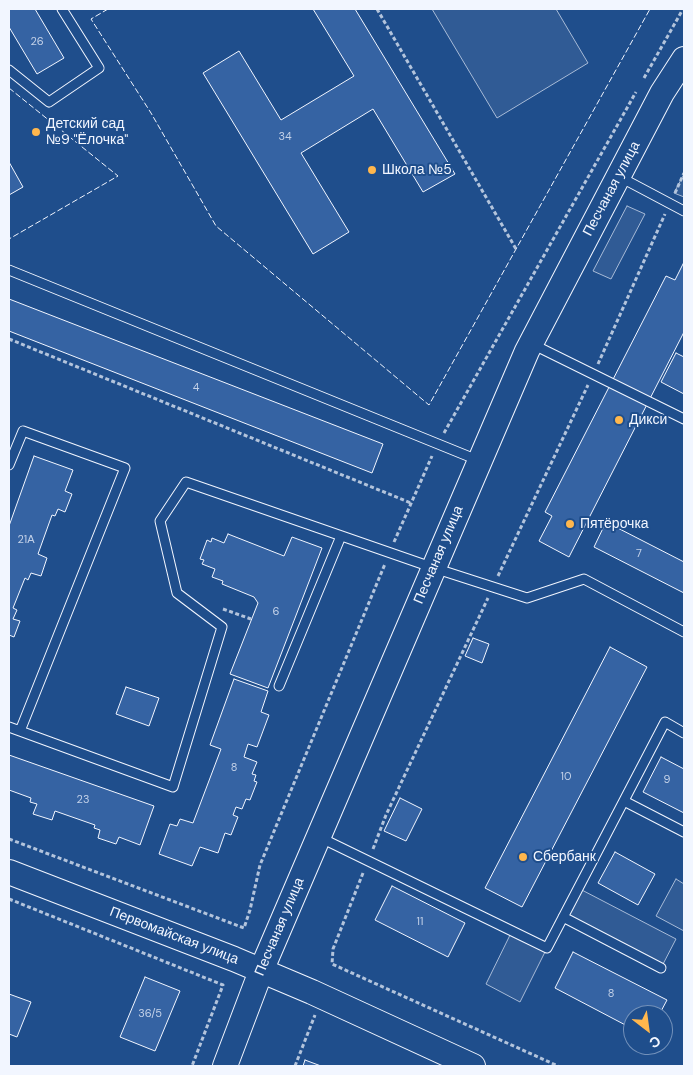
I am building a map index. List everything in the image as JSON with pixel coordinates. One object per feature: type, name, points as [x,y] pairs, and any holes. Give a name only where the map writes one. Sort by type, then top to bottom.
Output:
[{"type":"street","name":"Песчаная улица","points":[[225,1066],[261,971],[531,343],[662,93],[684,58]]},
{"type":"street","name":"Первомайская улица","points":[[9,872],[312,992],[473,1066]]},
{"type":"lane","points":[[9,70],[49,102],[99,68],[62,9]]},
{"type":"lane","points":[[618,176],[684,211]]},
{"type":"lane","points":[[9,270],[480,461]]},
{"type":"lane","points":[[531,343],[684,419]]},
{"type":"lane","points":[[9,465],[23,431],[126,468],[20,731]]},
{"type":"lane","points":[[9,727],[173,787],[222,628],[177,593],[160,521],[186,482],[434,568],[527,598],[584,579],[684,632]]},
{"type":"lane","points":[[279,686],[341,536]]},
{"type":"lane","points":[[318,837],[547,948],[665,722],[684,733]]},
{"type":"lane","points":[[624,801],[684,832]]},
{"type":"lane","points":[[563,917],[661,968]]},
{"type":"path","points":[[377,9],[516,249]]},
{"type":"path","points":[[9,839],[244,928],[260,865],[390,552],[438,444],[683,9]]},
{"type":"path","points":[[558,1066],[332,964],[333,949],[386,815],[593,374],[684,173]]},
{"type":"path","points":[[9,339],[411,503]]},
{"type":"path","points":[[9,899],[223,985],[192,1066]]},
{"type":"path","points":[[295,1066],[317,1011]]},
{"type":"shaded area","points":[[432,9],[556,9],[588,63],[497,118]]},
{"type":"shaded area","points":[[684,174],[684,197],[674,193]]},
{"type":"shaded area","points":[[627,206],[645,214],[611,279],[593,271]]},
{"type":"shaded area","points":[[676,879],[684,884],[684,931],[656,916]]},
{"type":"shaded area","points":[[578,888],[676,939],[661,968],[563,917]]},
{"type":"shaded area","points":[[512,931],[547,948],[520,1002],[486,984]]},
{"type":"building","points":[[9,9],[35,9],[64,58],[37,74],[9,27]]},
{"type":"building","points":[[313,9],[355,9],[455,174],[423,192],[373,109],[301,153],[349,232],[313,254],[203,73],[239,51],[281,120],[354,76]]},
{"type":"building","points":[[9,162],[23,187],[9,195]]},
{"type":"building","points":[[684,262],[684,332],[569,557],[539,541],[552,516],[545,512],[666,276],[675,280]]},
{"type":"building","points":[[9,299],[383,444],[372,473],[9,331]]},
{"type":"building","points":[[676,353],[684,357],[684,394],[661,382]]},
{"type":"building","points":[[34,456],[73,470],[65,491],[72,494],[65,512],[58,509],[55,516],[52,515],[38,554],[47,558],[41,576],[31,573],[28,580],[25,578],[13,608],[17,610],[13,619],[20,621],[14,637],[9,635],[9,526]]},
{"type":"building","points":[[606,522],[684,562],[684,593],[594,547]]},
{"type":"building","points":[[228,534],[284,556],[292,537],[322,548],[268,688],[230,674],[258,603],[254,597],[222,584],[223,581],[212,577],[215,569],[202,564],[204,560],[200,559],[207,540],[211,542],[212,538],[224,543]]},
{"type":"building","points":[[473,638],[489,644],[482,663],[465,656]]},
{"type":"building","points":[[610,647],[647,667],[522,907],[485,888]]},
{"type":"building","points":[[234,679],[268,691],[261,712],[269,715],[257,747],[248,744],[244,757],[257,762],[252,774],[256,775],[254,781],[257,782],[250,800],[246,799],[242,809],[236,807],[233,815],[238,817],[231,835],[225,833],[218,853],[200,847],[192,866],[159,854],[170,824],[177,826],[180,819],[193,823],[221,749],[210,745]]},
{"type":"building","points":[[126,687],[159,698],[149,726],[116,714]]},
{"type":"building","points":[[9,755],[154,806],[140,845],[119,837],[116,844],[98,838],[100,830],[94,828],[95,825],[55,811],[52,820],[33,814],[37,804],[30,802],[31,798],[9,790]]},
{"type":"building","points":[[661,757],[684,769],[684,813],[643,792]]},
{"type":"building","points":[[400,798],[422,809],[406,841],[384,831]]},
{"type":"building","points":[[615,852],[655,874],[638,905],[598,883]]},
{"type":"building","points":[[392,886],[465,923],[448,957],[375,920]]},
{"type":"building","points":[[573,952],[667,1000],[664,1005],[623,1005],[623,1024],[555,988]]},
{"type":"building","points":[[145,977],[180,991],[155,1051],[120,1037]]},
{"type":"building","points":[[9,994],[31,1002],[17,1037],[9,1034]]},
{"type":"building","points":[[305,1060],[321,1066],[303,1066]]},
{"type":"fence","points":[[108,9],[91,19],[151,113],[216,226],[429,405],[650,9]]},
{"type":"fence","points":[[9,88],[118,176],[9,239]]},
{"type":"place","name":"Детский сад №9 \"Ёлочка\"","points":[[36,132]]},
{"type":"place","name":"Школа №5","points":[[372,170]]},
{"type":"place","name":"Дикси","points":[[619,420]]},
{"type":"place","name":"Пятёрочка","points":[[570,524]]},
{"type":"place","name":"Сбербанк","points":[[523,857]]}]
